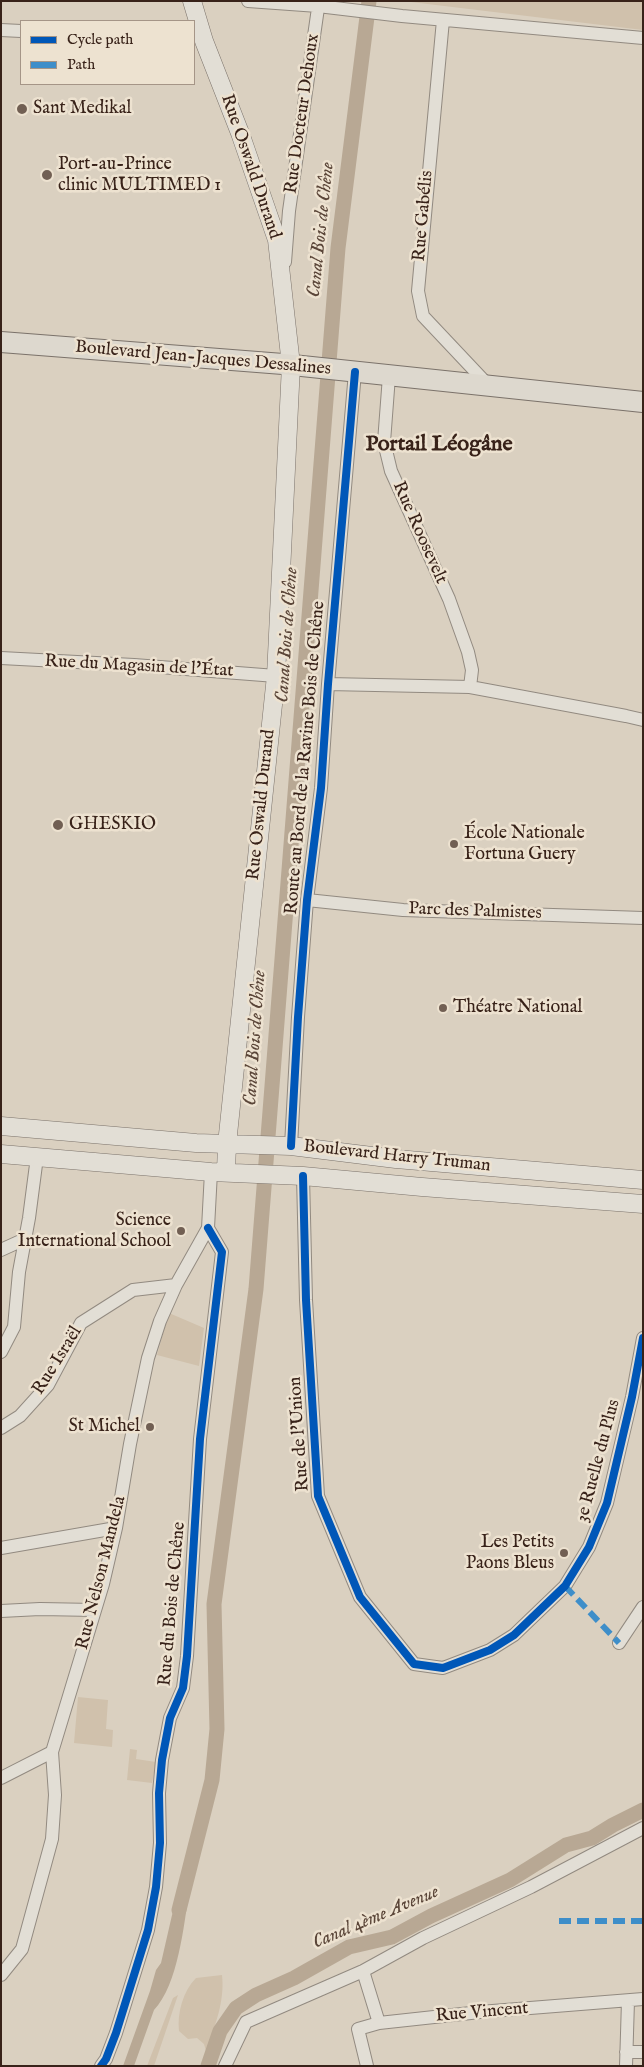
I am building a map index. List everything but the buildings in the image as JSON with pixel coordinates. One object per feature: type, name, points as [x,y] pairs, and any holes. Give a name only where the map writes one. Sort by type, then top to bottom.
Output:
[{"type":"main road","name":"Rue Oswald Durand","points":[[192,1],[199,41],[240,133],[277,240],[283,287],[298,366],[276,676],[230,1144],[225,1172]]},
{"type":"main road","name":"Boulevard Jean-Jacques Dessalines","points":[[1,342],[298,366],[643,402]]},
{"type":"main road","name":"Boulevard Harry Truman","points":[[1,1126],[230,1144],[284,1146],[396,1159],[643,1180]]},
{"type":"main road","name":"Boulevard Harry Truman","points":[[1,1154],[225,1172],[303,1176],[643,1204]]},
{"type":"street","points":[[248,1],[318,4],[353,11],[643,38]]},
{"type":"street","name":"Rue Docteur Dehoux","points":[[283,287],[289,211],[318,4]]},
{"type":"street","name":"Rue Gabélis","points":[[443,20],[418,291],[423,316],[489,386]]},
{"type":"street","points":[[1,30],[20,31]]},
{"type":"street","name":"Route au Bord de la Ravine Bois de Chêne","points":[[284,1146],[298,1017],[307,900],[321,788],[353,372]]},
{"type":"street","name":"Rue Roosevelt","points":[[389,376],[384,442],[391,472],[449,600],[468,652],[472,670],[470,687]]},
{"type":"street","name":"Rue du Magasin de l'État","points":[[1,658],[276,676]]},
{"type":"street","points":[[328,684],[470,687],[643,720]]},
{"type":"street","name":"Parc des Palmistes","points":[[307,900],[403,910],[643,918]]},
{"type":"street","points":[[1,1352],[14,1327],[16,1292],[37,1157]]},
{"type":"street","name":"Rue Nelson Mandela","points":[[1,1976],[22,1949],[52,1839],[55,1795],[52,1752],[95,1610],[116,1528],[130,1444],[148,1358],[160,1321],[176,1285],[208,1228],[225,1172]]},
{"type":"street","name":"Rue de l'Union","points":[[303,1176],[306,1300],[318,1496],[360,1597],[414,1664]]},
{"type":"street","name":"Rue du Bois de Chêne","points":[[101,2066],[106,2059],[116,2033],[148,1930],[157,1878],[160,1843],[159,1793],[162,1760],[170,1718],[183,1688],[191,1605],[200,1439],[222,1252],[208,1228]]},
{"type":"street","points":[[1,1250],[25,1239]]},
{"type":"street","name":"Rue Israël","points":[[1,1428],[20,1416],[48,1385],[81,1323],[133,1290],[176,1285]]},
{"type":"street","name":"3e Ruelle du Plus","points":[[414,1664],[443,1668],[490,1650],[514,1635],[565,1586],[589,1547],[607,1503],[632,1397],[643,1338]]},
{"type":"street","points":[[1,1548],[116,1528]]},
{"type":"street","points":[[619,1643],[643,1608]]},
{"type":"street","points":[[1,1611],[40,1609],[95,1610]]},
{"type":"street","points":[[1,1778],[52,1752]]},
{"type":"street","points":[[225,2066],[246,2022],[363,1971],[423,1938],[531,1887],[643,1828]]},
{"type":"street","points":[[363,1971],[379,2023]]},
{"type":"street","name":"Rue Vincent","points":[[367,2066],[358,2029],[379,2023],[480,2012],[643,1999]]},
{"type":"street","points":[[626,2066],[628,2001]]},
{"type":"street","points":[[626,2052],[643,2052]]},
{"type":"shaded area","points":[[643,1],[643,30],[411,2]]},
{"type":"shaded area","points":[[169,1313],[204,1328],[199,1366],[157,1355]]},
{"type":"shaded area","points":[[78,1697],[108,1700],[106,1729],[113,1730],[112,1747],[74,1743]]},
{"type":"shaded area","points":[[130,1749],[137,1750],[136,1759],[156,1762],[152,1783],[127,1780]]},
{"type":"shaded area","points":[[178,1889],[189,1892],[179,1954],[169,1986],[154,2010],[134,2066],[123,2066],[156,1970],[161,1963]]},
{"type":"shaded area","points":[[222,1975],[221,2004],[206,2051],[204,2044],[197,2038],[188,2039],[179,2031],[180,2010],[184,1996],[196,1978]]},
{"type":"shaded area","points":[[178,1995],[154,2066],[147,2066],[173,1998]]},
{"type":"waterway","name":"Canal Bois de Chêne","points":[[179,1910],[212,1780],[217,1729],[214,1604],[256,1289],[338,248],[369,1]]},
{"type":"waterway","name":"Canal 4ème Avenue","points":[[208,2066],[220,2031],[236,2008],[256,1995],[294,1978],[349,1947],[392,1937],[431,1916],[510,1880],[566,1845],[592,1838],[643,1810]]},
{"type":"marked path","points":[[565,1586],[619,1643]]},
{"type":"marked path","points":[[559,1921],[643,1921]]},
{"type":"cycle path","points":[[291,1146],[307,900],[321,788],[355,372]]},
{"type":"cycle path","points":[[303,1176],[306,1300],[318,1496],[360,1597],[414,1664],[443,1668],[490,1650],[514,1635],[565,1586],[589,1547],[607,1503],[632,1397],[643,1338]]},
{"type":"cycle path","points":[[101,2066],[106,2059],[116,2033],[148,1930],[156,1887],[160,1843],[159,1793],[162,1760],[170,1718],[183,1688],[187,1656],[200,1439],[222,1252],[208,1228]]},
{"type":"place","name":"Sant Medikal","points":[[22,109]]},
{"type":"place","name":"Port-au-Prince clinic MULTIMED 1","points":[[47,175]]},
{"type":"place","name":"GHESKIO","points":[[58,825]]},
{"type":"place","name":"École Nationale Fortuna Guery","points":[[454,844]]},
{"type":"place","name":"Théatre National","points":[[443,1008]]},
{"type":"place","name":"Science International School","points":[[181,1231]]},
{"type":"place","name":"St Michel","points":[[150,1427]]},
{"type":"place","name":"Les Petits Paons Bleus","points":[[564,1553]]},
{"type":"district","name":"Portail Léogâne","points":[[439,445]]}]
